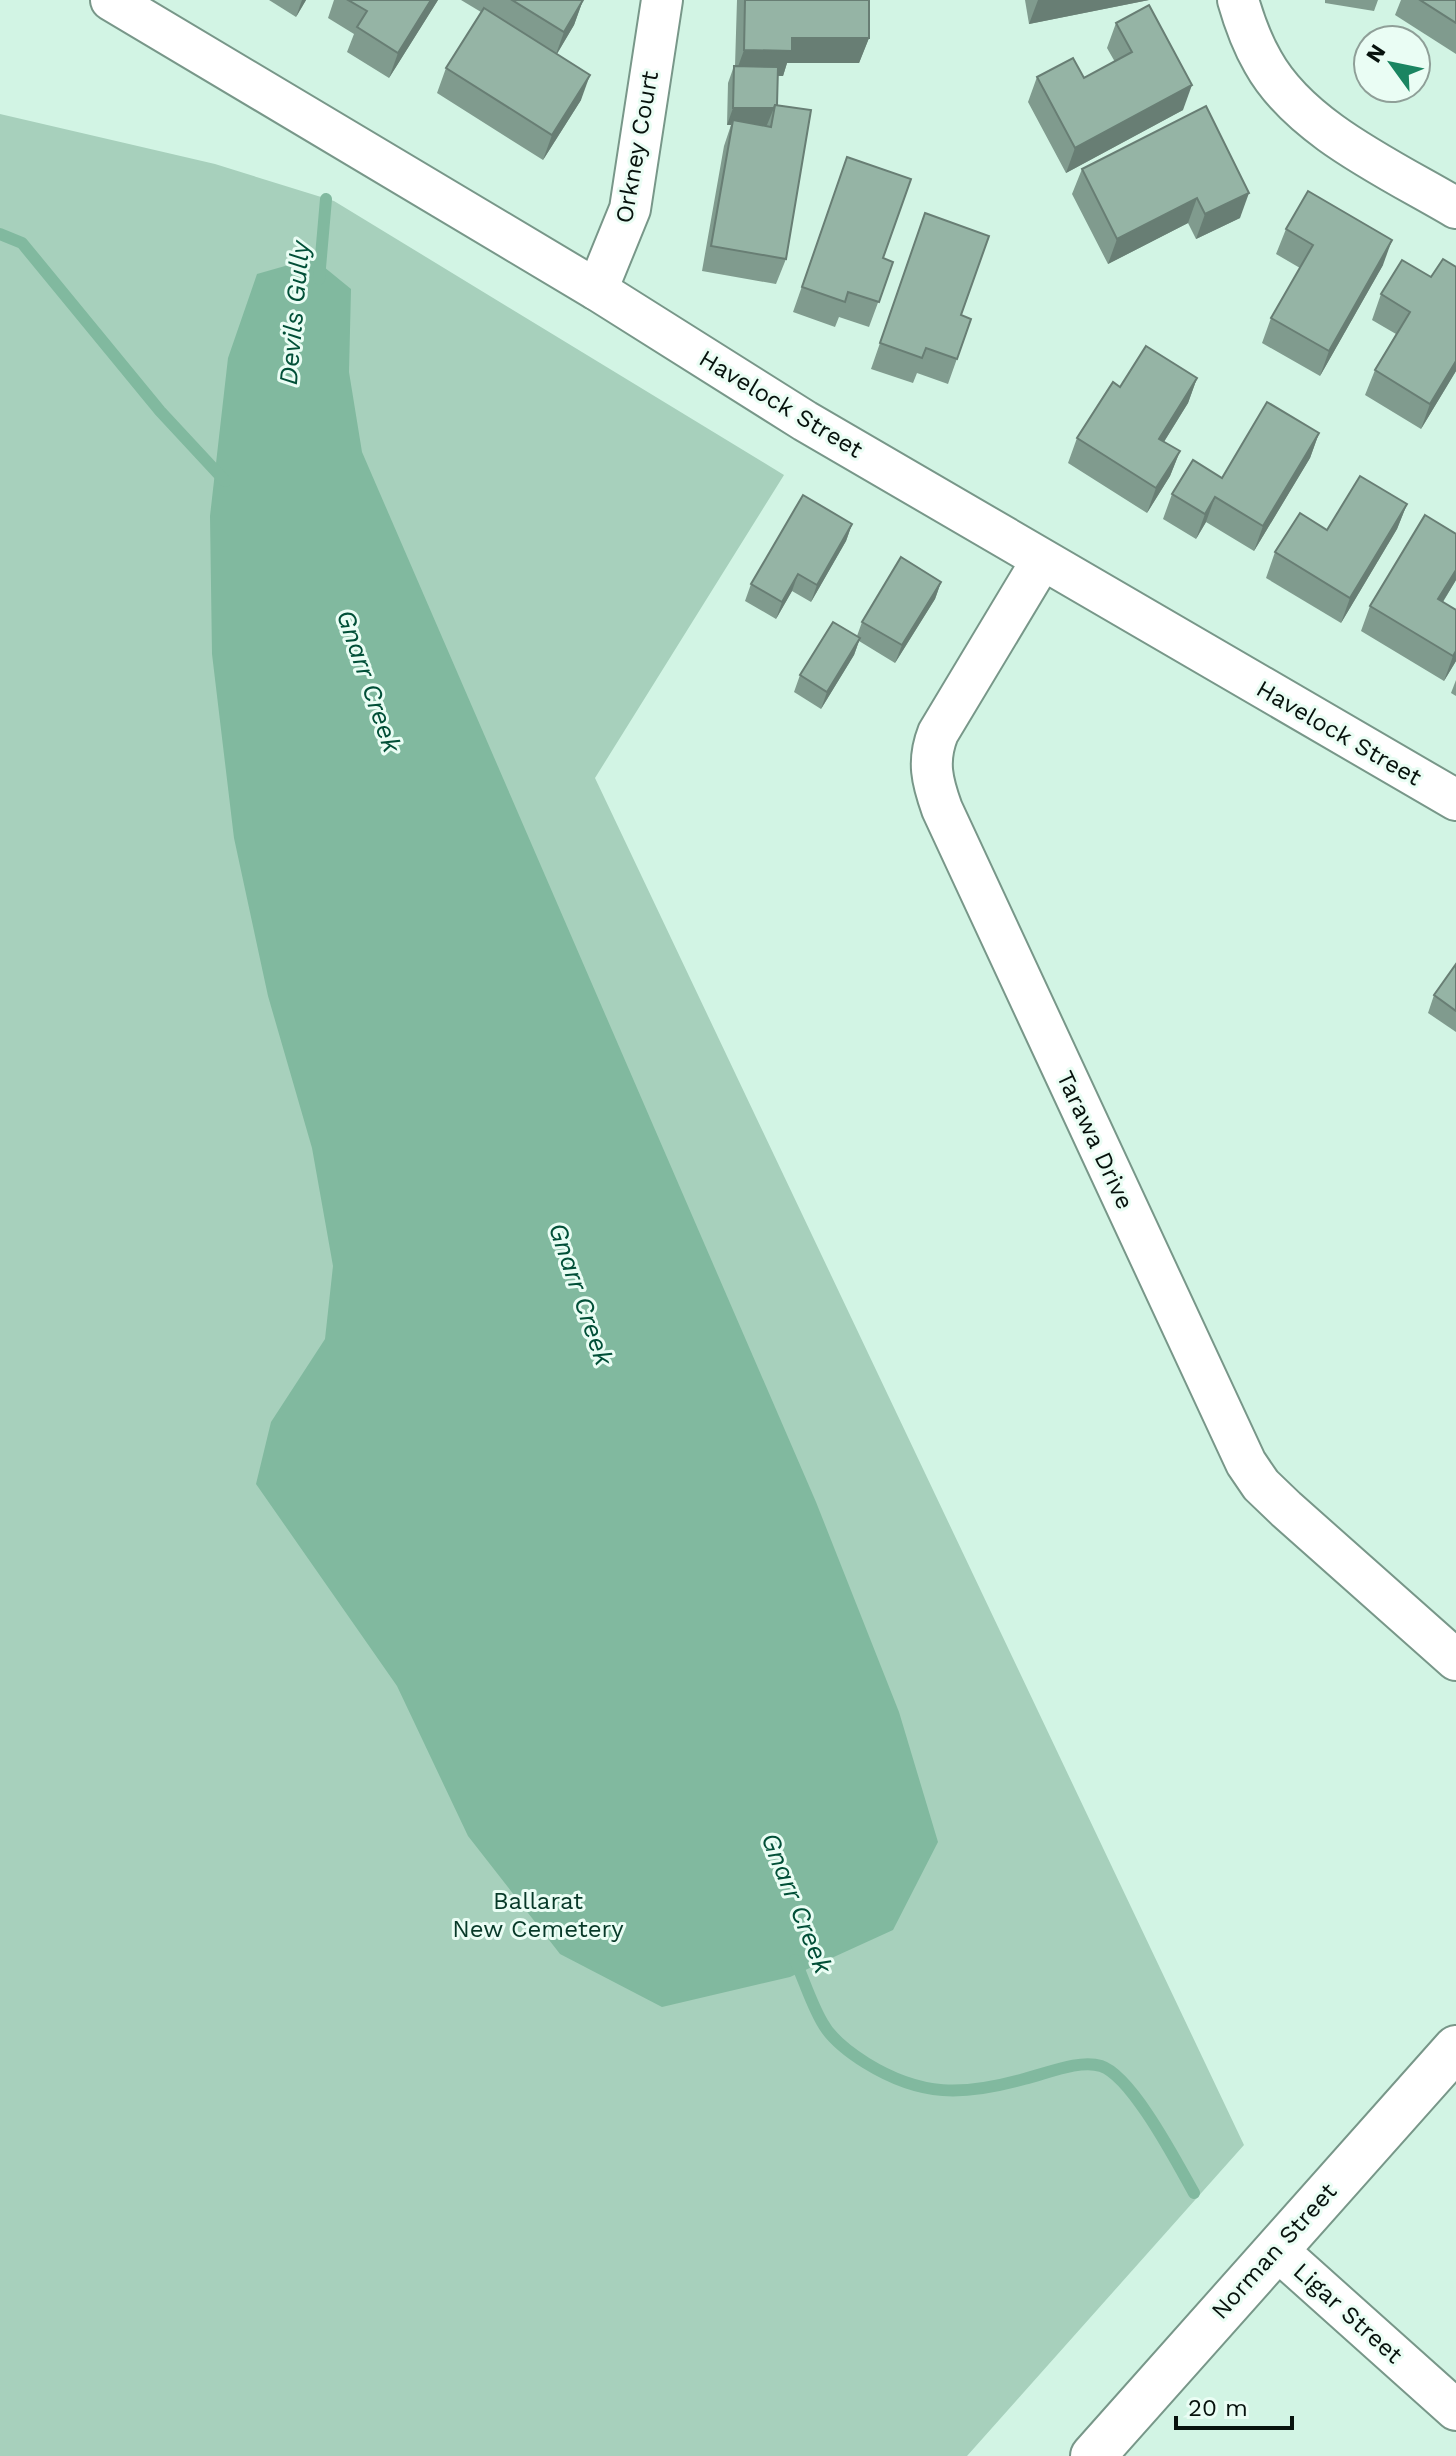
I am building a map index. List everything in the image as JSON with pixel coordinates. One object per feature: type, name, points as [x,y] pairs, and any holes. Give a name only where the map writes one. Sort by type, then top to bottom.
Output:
[{"type":"street","name":"Havelock Street","points":[[111,0],[597,290],[805,421],[1456,800]]},
{"type":"street","name":"Orkney Court","points":[[597,290],[630,209],[662,0]]},
{"type":"street","points":[[1238,0],[1263,63],[1293,101],[1345,142],[1456,208]]},
{"type":"street","name":"Tarawa Drive","points":[[1042,560],[938,733],[930,765],[942,809],[1246,1463],[1261,1485],[1286,1509],[1456,1660]]},
{"type":"street","name":"Norman Street","points":[[1093,2456],[1456,2048]]},
{"type":"street","name":"Ligar Street","points":[[1276,2249],[1456,2410]]},
{"type":"green space","name":"Ballarat New Cemetery","points":[[0,114],[215,164],[334,201],[784,475],[595,778],[1244,2145],[967,2456],[0,2456]]},
{"type":"water","points":[[313,258],[351,289],[349,372],[362,452],[816,1502],[899,1712],[938,1842],[893,1930],[790,1977],[662,2007],[560,1954],[468,1836],[397,1686],[256,1484],[271,1422],[325,1339],[333,1266],[312,1148],[268,996],[234,838],[212,654],[210,516],[228,358],[257,274]]},
{"type":"building","points":[[348,0],[431,0],[398,53],[357,27],[367,11]]},
{"type":"building","points":[[512,0],[583,0],[564,32]]},
{"type":"building","points":[[745,0],[869,0],[869,38],[792,38],[792,51],[744,50]]},
{"type":"building","points":[[1420,0],[1456,0],[1456,23]]},
{"type":"building","points":[[1149,5],[1192,85],[1075,148],[1037,77],[1073,58],[1084,78],[1132,52],[1116,23]]},
{"type":"building","points":[[484,8],[590,75],[552,135],[446,68]]},
{"type":"building","points":[[734,66],[778,67],[777,105],[774,108],[733,108]]},
{"type":"building","points":[[775,105],[811,110],[786,259],[711,246],[733,120],[771,127]]},
{"type":"building","points":[[1206,106],[1249,193],[1205,214],[1197,198],[1117,239],[1082,169]]},
{"type":"building","points":[[847,157],[911,179],[883,258],[893,262],[879,302],[848,292],[845,302],[802,287]]},
{"type":"building","points":[[1308,191],[1392,240],[1329,351],[1271,318],[1313,245],[1286,229]]},
{"type":"building","points":[[925,213],[989,236],[961,315],[971,319],[957,359],[926,348],[922,358],[880,343]]},
{"type":"building","points":[[1443,259],[1456,267],[1456,361],[1430,404],[1375,370],[1410,312],[1381,294],[1402,260],[1431,277]]},
{"type":"building","points":[[1146,346],[1197,378],[1159,439],[1180,451],[1156,488],[1077,438],[1113,382],[1120,387]]},
{"type":"building","points":[[1267,402],[1319,433],[1263,526],[1215,497],[1205,514],[1172,494],[1193,460],[1222,478]]},
{"type":"building","points":[[1360,476],[1407,504],[1350,598],[1275,552],[1300,513],[1327,530]]},
{"type":"building","points":[[803,495],[852,524],[817,585],[798,574],[782,602],[751,584]]},
{"type":"building","points":[[1425,515],[1456,534],[1456,570],[1438,599],[1456,610],[1456,651],[1453,656],[1370,606]]},
{"type":"building","points":[[901,557],[941,582],[902,645],[862,622]]},
{"type":"building","points":[[833,622],[860,638],[827,692],[800,675]]},
{"type":"building","points":[[1456,964],[1456,1011],[1434,995]]},
{"type":"waterway","name":"Devils Gully","points":[[319,279],[326,199]]},
{"type":"waterway","name":"Gnarr Creek","points":[[0,234],[22,243],[160,411],[225,481]]},
{"type":"waterway","name":"Gnarr Creek","points":[[795,1960],[814,2007],[830,2034],[866,2063],[905,2082],[943,2090],[962,2090],[1002,2085],[1083,2064],[1101,2066],[1113,2073],[1153,2122],[1194,2193]]}]
